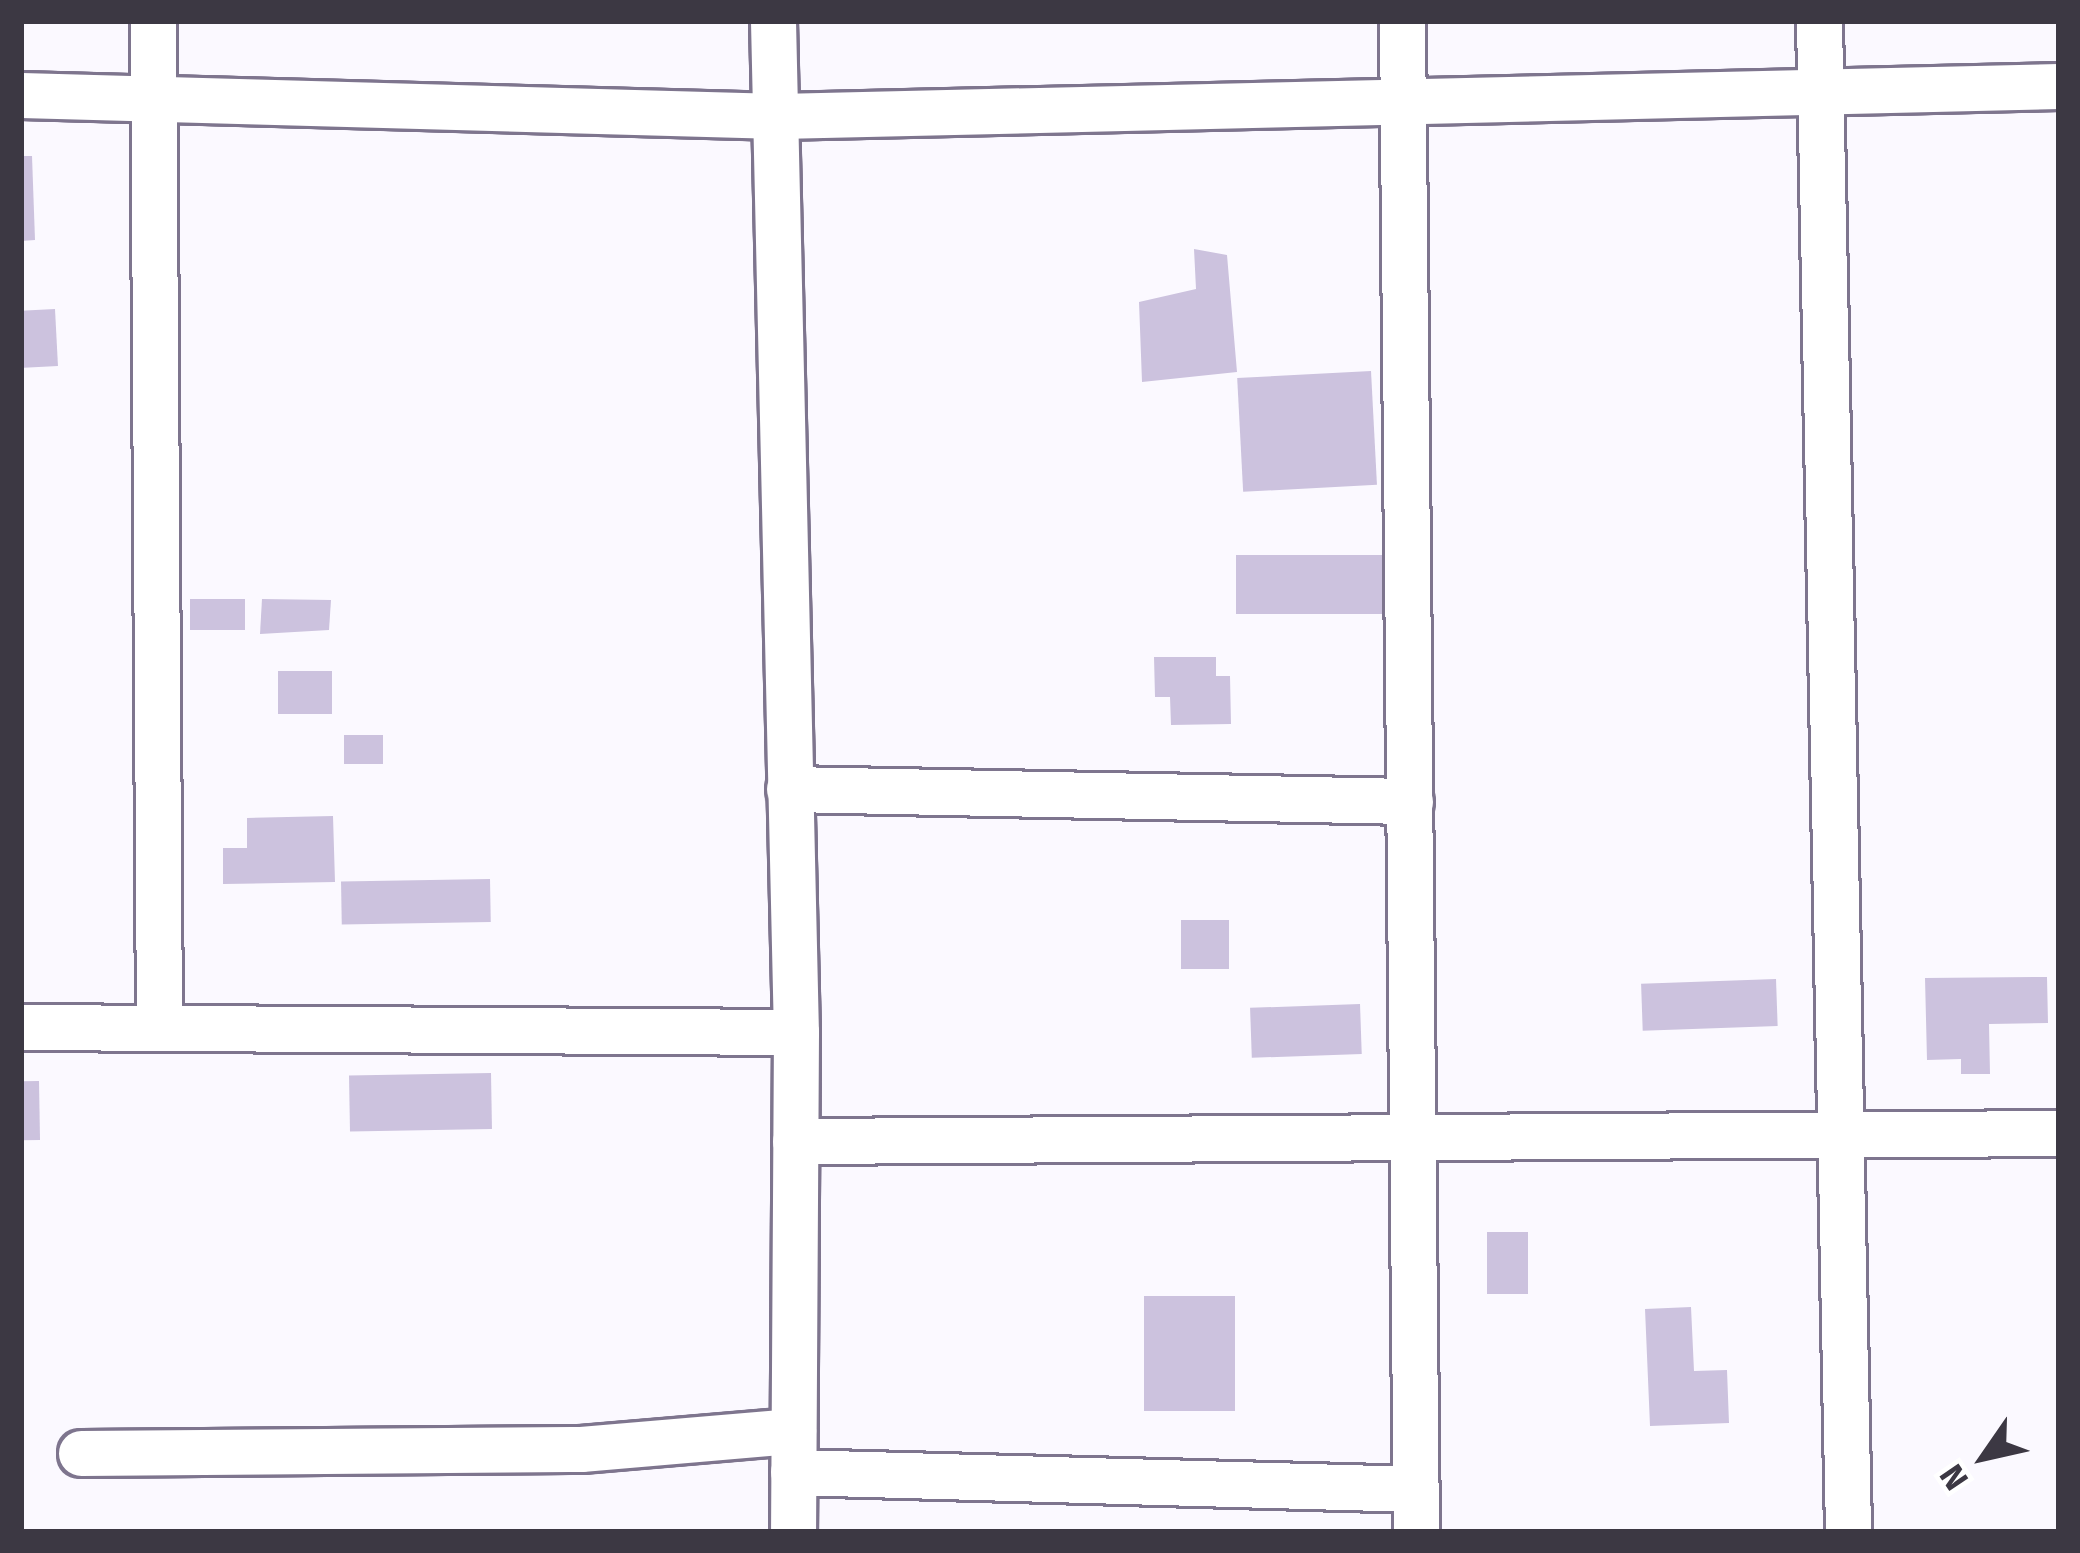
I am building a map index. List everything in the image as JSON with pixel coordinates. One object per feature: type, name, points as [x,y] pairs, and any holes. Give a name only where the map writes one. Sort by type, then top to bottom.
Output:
[{"type":"street","points":[[153,21],[159,1028]]},
{"type":"street","points":[[773,21],[779,116],[776,287],[796,1032],[794,1532]]},
{"type":"street","points":[[81,1453],[793,1451],[1416,1510],[1402,21]]},
{"type":"street","points":[[1819,21],[1848,1532]]},
{"type":"street","points":[[21,95],[155,94],[779,116],[2059,86]]},
{"type":"street","points":[[789,789],[1410,801]]},
{"type":"street","points":[[21,1027],[796,1032]]},
{"type":"street","points":[[795,1142],[2059,1132]]},
{"type":"building","points":[[21,156],[32,156],[35,240],[21,241]]},
{"type":"building","points":[[1194,249],[1227,255],[1237,372],[1142,382],[1139,302],[1196,289]]},
{"type":"building","points":[[55,309],[58,366],[24,368],[21,311]]},
{"type":"building","points":[[1371,371],[1377,485],[1243,492],[1237,378]]},
{"type":"building","points":[[1236,555],[1382,555],[1382,614],[1236,614]]},
{"type":"building","points":[[190,599],[245,599],[245,630],[190,630]]},
{"type":"building","points":[[262,599],[331,600],[329,630],[260,634]]},
{"type":"building","points":[[1154,657],[1216,657],[1216,676],[1230,676],[1231,724],[1171,725],[1170,697],[1155,697]]},
{"type":"building","points":[[278,671],[332,671],[332,714],[278,714]]},
{"type":"building","points":[[344,735],[383,735],[383,764],[344,764]]},
{"type":"building","points":[[333,816],[335,882],[223,884],[223,848],[247,848],[247,818]]},
{"type":"building","points":[[490,879],[491,922],[342,925],[341,882]]},
{"type":"building","points":[[1181,920],[1229,920],[1229,969],[1181,969]]},
{"type":"building","points":[[2047,977],[2048,1023],[1989,1024],[1990,1074],[1961,1074],[1961,1059],[1927,1060],[1925,978]]},
{"type":"building","points":[[1776,979],[1778,1026],[1643,1031],[1641,984]]},
{"type":"building","points":[[1360,1004],[1362,1054],[1252,1058],[1250,1008]]},
{"type":"building","points":[[491,1073],[492,1129],[350,1131],[349,1075]]},
{"type":"building","points":[[21,1081],[39,1081],[40,1140],[22,1140]]},
{"type":"building","points":[[1487,1232],[1528,1232],[1528,1294],[1487,1294]]},
{"type":"building","points":[[1144,1296],[1235,1296],[1235,1411],[1144,1411]]},
{"type":"building","points":[[1691,1307],[1694,1371],[1727,1370],[1729,1423],[1650,1426],[1645,1309]]}]
